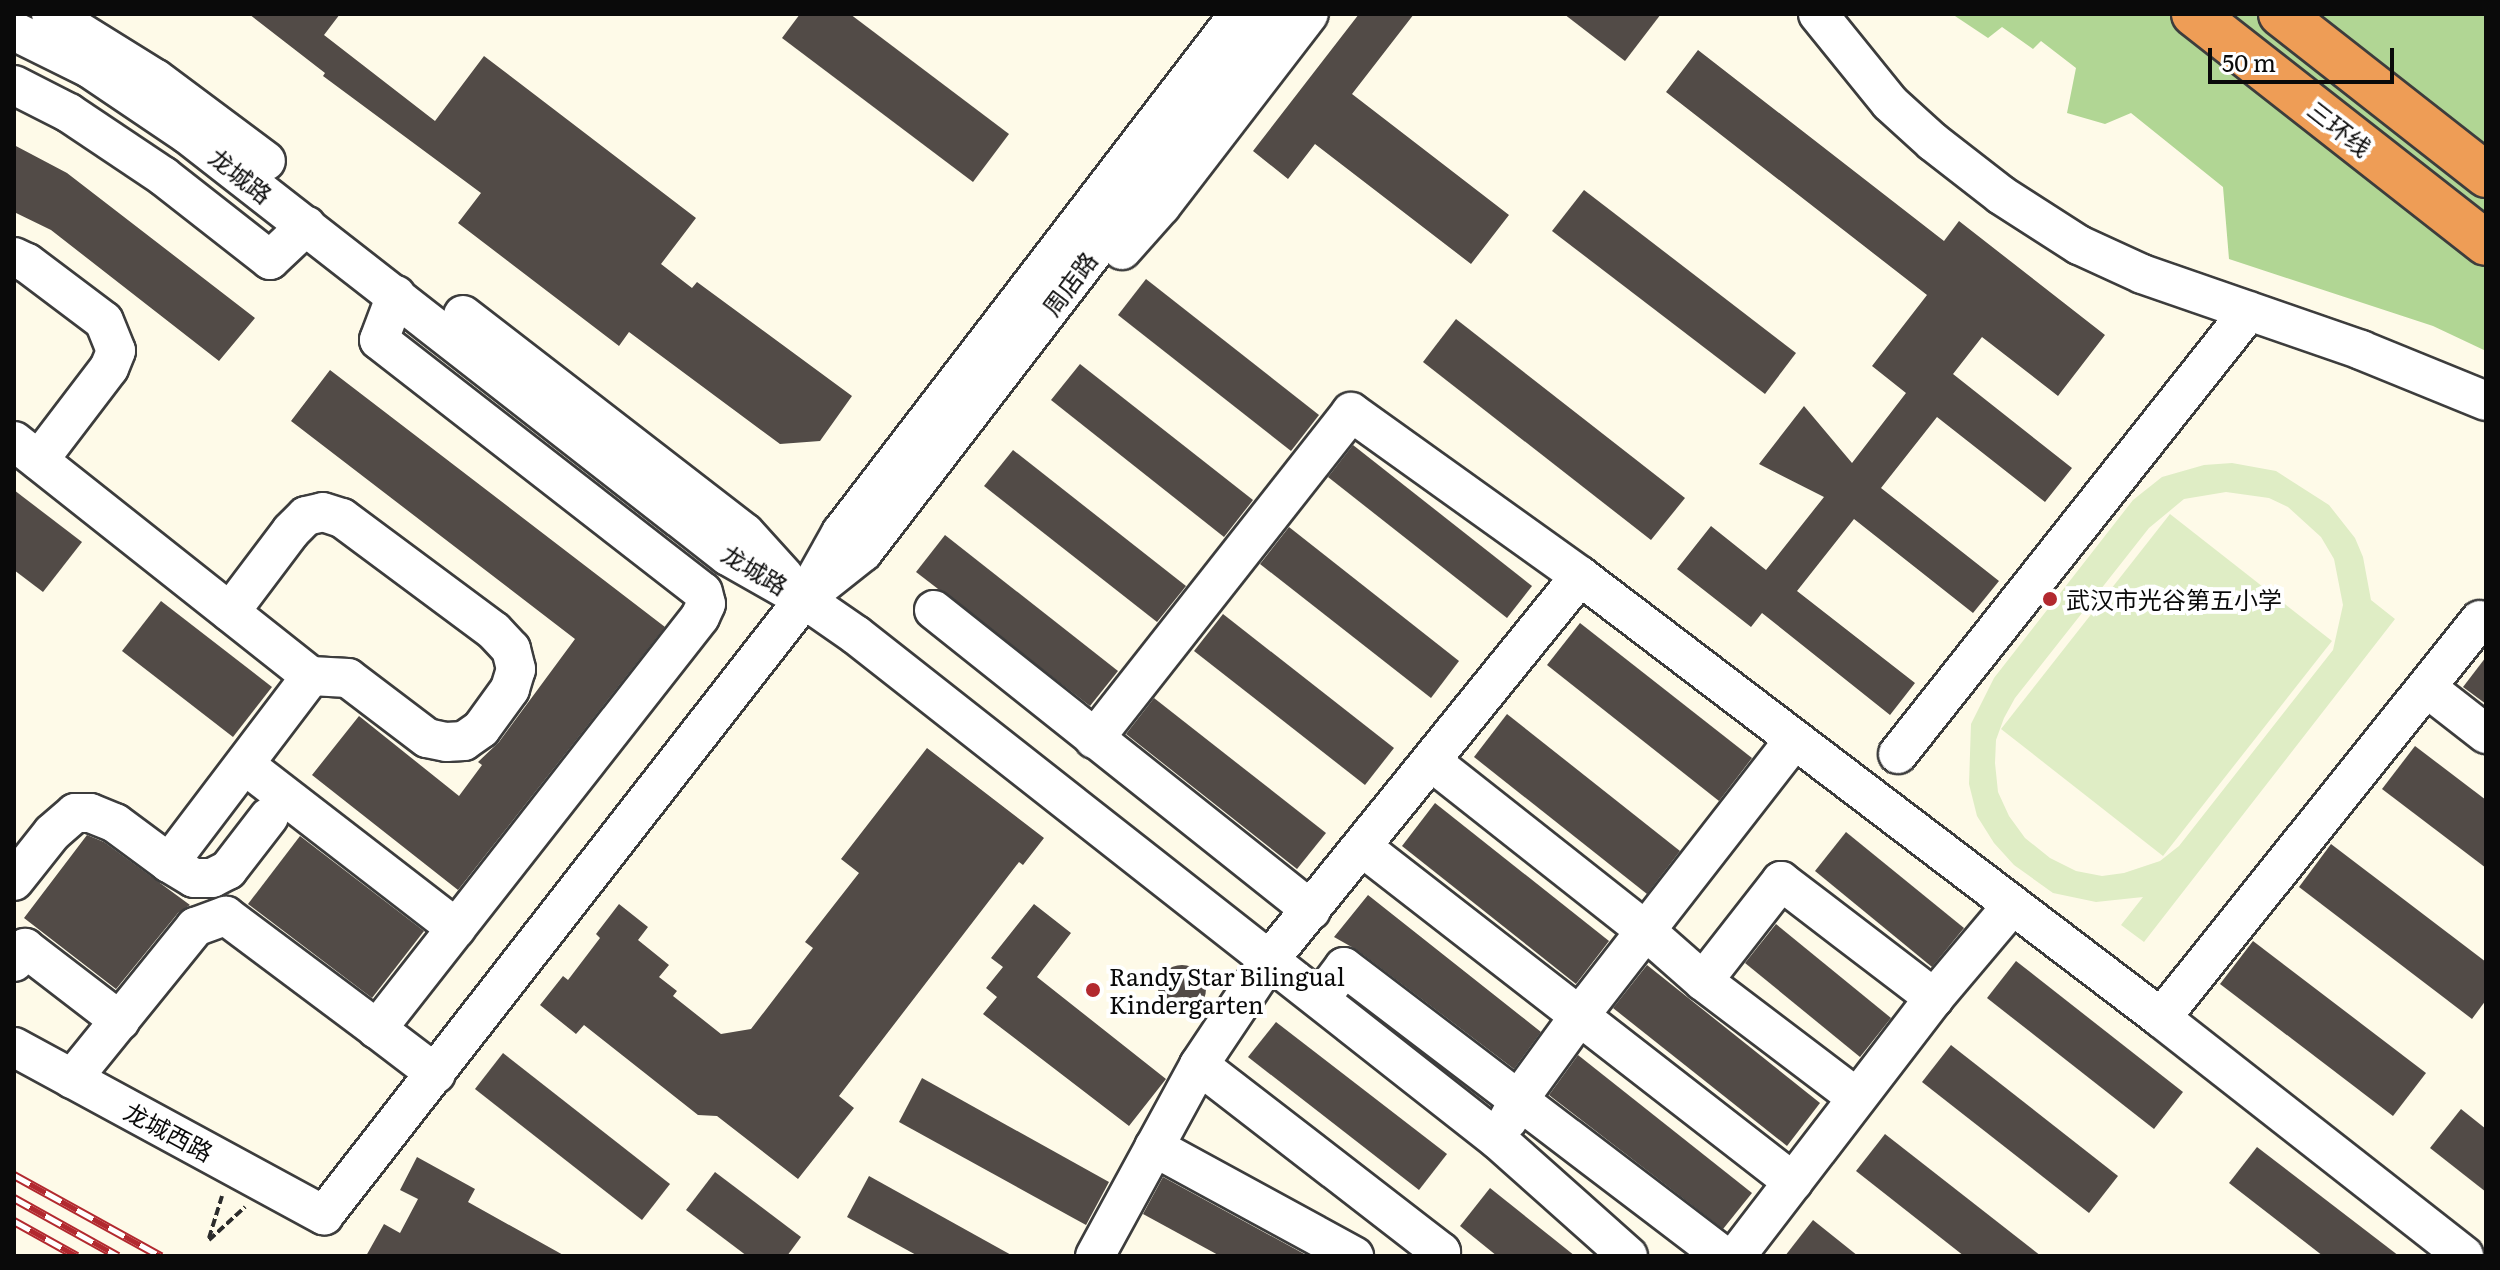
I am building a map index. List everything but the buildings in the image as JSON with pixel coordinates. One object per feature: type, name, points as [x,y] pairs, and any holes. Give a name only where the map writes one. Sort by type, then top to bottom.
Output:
[{"type":"highway","name":"三环线","points":[[2194,14],[2486,243]]},
{"type":"highway","points":[[2281,14],[2486,175]]},
{"type":"street","name":"龙城路","points":[[51,14],[106,44],[204,112],[745,533],[804,599]]},
{"type":"street","points":[[995,356],[1054,219],[1207,14]]},
{"type":"street","name":"周店路","points":[[324,1215],[995,356],[1129,179],[1239,14]]},
{"type":"street","name":"周店路","points":[[1129,179],[1276,14]]},
{"type":"street","points":[[995,356],[1107,267],[1161,206],[1309,14]]},
{"type":"street","points":[[1818,14],[1890,103],[1933,142],[2001,195],[2112,262],[2418,372],[2486,401]]},
{"type":"street","name":"龙城路","points":[[14,31],[89,68],[139,100],[396,295],[728,556],[804,599]]},
{"type":"street","points":[[14,85],[69,113],[163,176],[270,260],[306,226]]},
{"type":"street","points":[[14,257],[27,263],[104,321],[116,351],[109,368],[26,450],[230,612],[311,676],[348,678],[427,738],[446,742],[464,741],[481,729],[510,689],[516,669],[511,649],[494,631],[342,518],[323,512],[306,516],[291,531],[230,612]]},
{"type":"street","points":[[377,1029],[700,617],[706,604],[703,592],[379,340],[396,295]]},
{"type":"street","points":[[1898,754],[2249,311]]},
{"type":"street","points":[[1094,739],[1351,412],[1580,576],[2011,907],[2161,1018],[2464,1256]]},
{"type":"street","points":[[1095,1256],[1199,1065],[1270,959],[1580,576]]},
{"type":"street","points":[[804,599],[856,635],[1498,1140],[1628,1256]]},
{"type":"street","points":[[934,610],[1311,910]]},
{"type":"street","points":[[2161,1018],[2480,620]]},
{"type":"street","points":[[169,863],[311,676]]},
{"type":"street","points":[[2427,688],[2486,734]]},
{"type":"street","points":[[1498,1140],[1519,1099],[1580,1015],[1794,740]]},
{"type":"street","points":[[1432,762],[1646,931],[1703,981],[1857,1098]]},
{"type":"street","points":[[245,765],[456,928]]},
{"type":"street","points":[[14,881],[52,833],[75,813],[90,813],[115,823],[194,878],[212,878],[234,863],[269,817]]},
{"type":"street","points":[[1362,847],[1793,1182]]},
{"type":"street","points":[[1703,981],[1781,881],[1934,998]]},
{"type":"street","points":[[1736,1256],[1934,998],[2011,907]]},
{"type":"street","points":[[72,1079],[195,927],[226,916],[436,1074]]},
{"type":"street","points":[[14,962],[25,948],[120,1021]]},
{"type":"street","points":[[1320,999],[1344,967],[1723,1256]]},
{"type":"street","name":"龙城西路","points":[[14,1047],[324,1215]]},
{"type":"street","points":[[1199,1065],[1442,1255]]},
{"type":"street","points":[[1154,1147],[1354,1256]]},
{"type":"path","points":[[223,1193],[209,1240],[245,1206]]},
{"type":"green space","points":[[1952,14],[2486,14],[2486,351],[2433,326],[2229,259],[2223,187],[2131,113],[2105,124],[2067,113],[2076,68],[2041,41],[2033,49],[2002,27],[1988,38]]},
{"type":"green space","points":[[2232,463],[2276,471],[2329,505],[2355,538],[2363,557],[2371,600],[2395,619],[2144,942],[2121,925],[2143,897],[2096,902],[2053,893],[2014,865],[1994,843],[1977,816],[1969,784],[1971,724],[1994,678],[2133,500],[2162,477],[2204,465]],"holes":[[[2226,492],[2269,498],[2288,507],[2321,537],[2334,559],[2343,605],[2333,650],[2179,846],[2160,861],[2124,873],[2102,876],[2076,871],[2050,858],[2025,838],[2009,816],[1998,792],[1996,740],[2015,698],[2149,528],[2184,499]]]},
{"type":"green space","points":[[2170,514],[2332,641],[2163,856],[2001,729]]},
{"type":"railway","points":[[14,1175],[161,1256]]},
{"type":"railway","points":[[14,1198],[118,1256]]},
{"type":"railway","points":[[14,1221],[77,1256]]},
{"type":"place","name":"武汉市光谷第五小学","points":[[2050,599]]},
{"type":"place","name":"Randy Star Bilingual Kindergarten","points":[[1093,990]]}]
